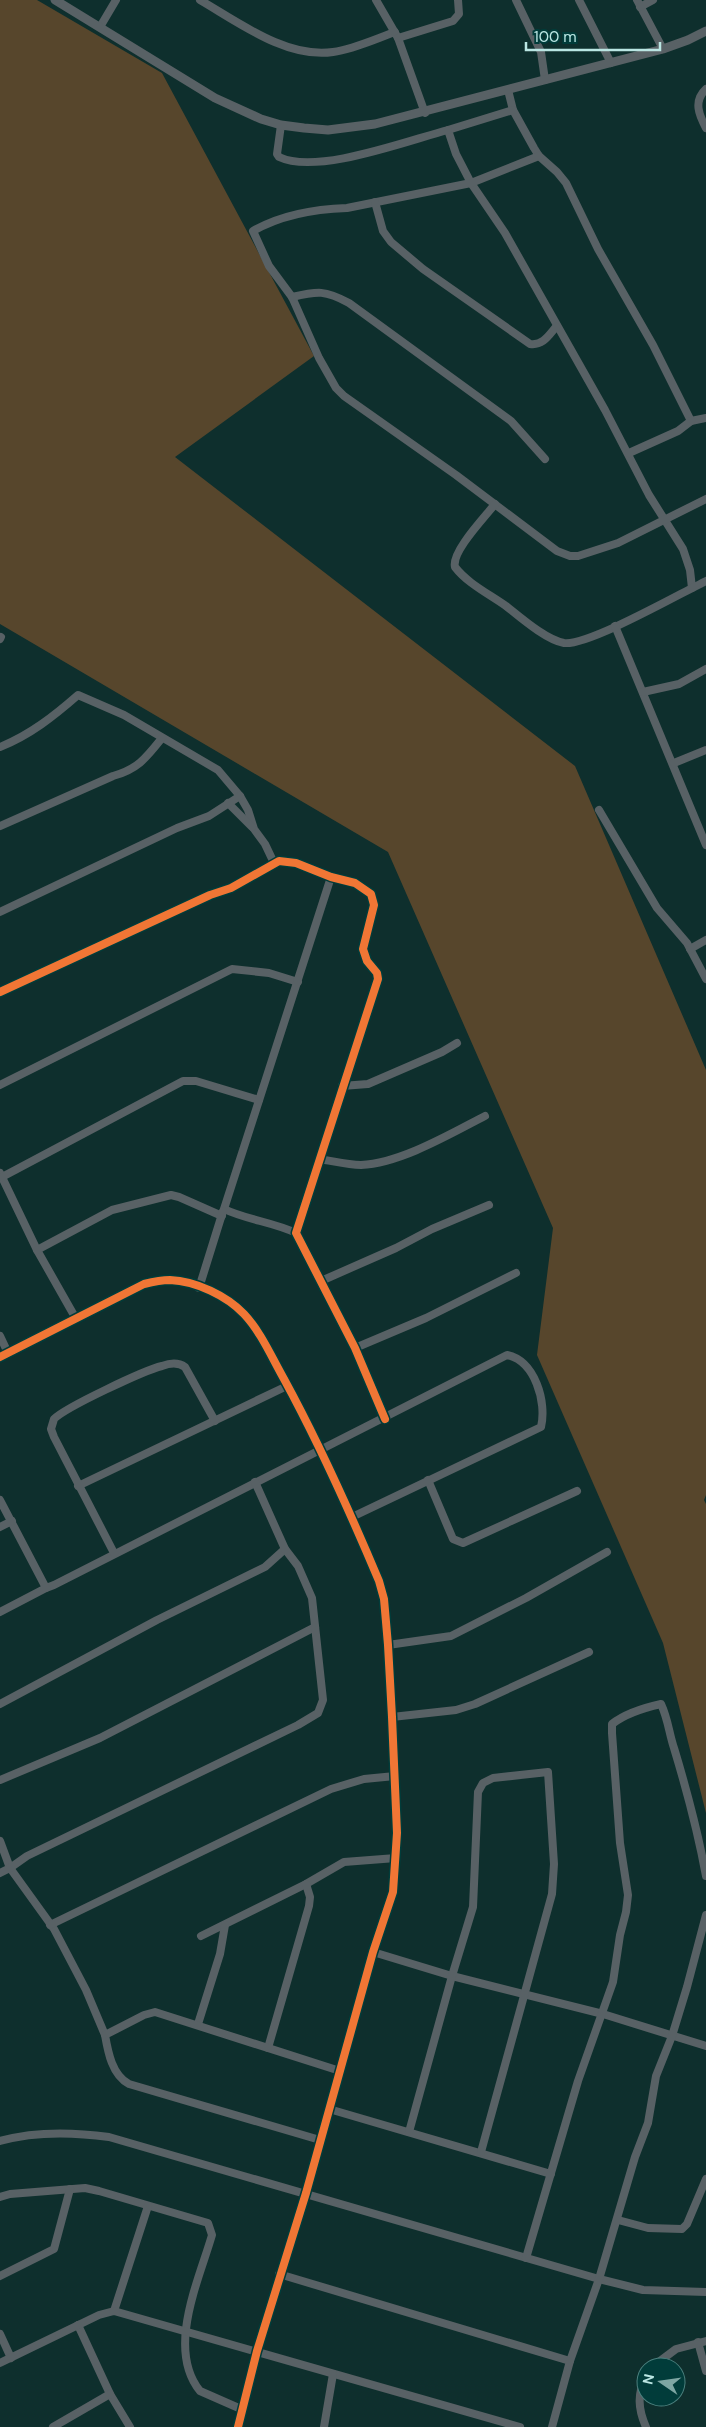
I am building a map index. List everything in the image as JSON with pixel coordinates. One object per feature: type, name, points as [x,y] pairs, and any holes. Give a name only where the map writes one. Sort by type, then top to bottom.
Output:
[{"type":"street","points":[[55,0],[214,98],[281,125],[328,130],[355,128],[425,113],[663,49],[706,31]]},
{"type":"street","points":[[100,27],[116,0]]},
{"type":"street","points":[[200,0],[277,44],[298,50],[330,53],[453,22],[459,14],[458,0]]},
{"type":"street","points":[[376,0],[396,35],[425,113]]},
{"type":"street","points":[[516,0],[541,52],[545,80]]},
{"type":"street","points":[[579,0],[611,63]]},
{"type":"street","points":[[653,0],[638,4],[663,49]]},
{"type":"street","points":[[706,89],[699,98],[698,106],[706,128]]},
{"type":"street","points":[[508,90],[513,110],[539,156],[566,183],[598,249],[653,345],[691,422]]},
{"type":"street","points":[[281,125],[277,154],[279,158],[293,162],[329,162],[448,130],[513,110]]},
{"type":"street","points":[[448,130],[456,154],[471,183],[505,233],[556,327],[629,453],[649,495],[666,518],[683,549],[690,570],[692,588]]},
{"type":"street","points":[[539,156],[471,183],[270,221],[253,231],[270,266],[292,297],[319,358],[336,388],[344,396],[495,504],[557,551],[570,556],[584,555],[618,543],[706,499]]},
{"type":"street","points":[[375,202],[383,231],[391,242],[423,269],[530,344],[534,345],[544,341],[556,327]]},
{"type":"street","points":[[292,297],[316,292],[330,293],[349,303],[511,421],[545,459]]},
{"type":"street","points":[[629,453],[678,431],[691,422],[706,418]]},
{"type":"street","points":[[495,504],[458,550],[454,561],[456,569],[526,621],[564,643],[583,641],[670,601],[706,581]]},
{"type":"street","points":[[615,626],[704,835],[706,845]]},
{"type":"street","points":[[643,692],[679,684],[706,670]]},
{"type":"street","points":[[0,747],[39,726],[78,694],[124,715],[218,770],[240,796],[248,810],[254,829]]},
{"type":"street","points":[[0,826],[113,776],[129,771],[144,761],[162,738]]},
{"type":"street","points":[[674,763],[706,750]]},
{"type":"street","points":[[0,912],[177,828],[209,816],[240,796]]},
{"type":"street","points":[[228,803],[254,829],[265,844],[274,863]]},
{"type":"street","points":[[599,810],[657,908],[690,949],[706,979]]},
{"type":"street","points":[[0,992],[210,895],[231,888],[279,861],[296,863],[331,878],[355,883],[371,894],[374,905],[363,949],[367,961],[378,976],[296,1233]]},
{"type":"street","points":[[199,1288],[331,878]]},
{"type":"street","points":[[690,949],[706,940]]},
{"type":"street","points":[[0,1084],[226,972],[250,970],[298,982]]},
{"type":"street","points":[[342,1086],[368,1084],[442,1052],[457,1043]]},
{"type":"street","points":[[75,1317],[37,1250],[1,1174],[183,1081],[196,1081],[259,1100]]},
{"type":"street","points":[[319,1160],[359,1165],[377,1163],[431,1143],[485,1116]]},
{"type":"street","points":[[37,1250],[112,1210],[164,1197],[179,1197],[223,1213],[279,1225],[296,1233],[355,1348],[385,1419]]},
{"type":"street","points":[[321,1281],[396,1248],[432,1229],[489,1205]]},
{"type":"street","points":[[355,1348],[426,1318],[516,1273]]},
{"type":"street","points":[[0,1357],[75,1317],[144,1284],[169,1280],[199,1288],[231,1303],[245,1315],[259,1335],[321,1449],[379,1581],[384,1599],[395,1776],[396,1858],[392,1892],[373,1952],[306,2192],[257,2351],[238,2427]]},
{"type":"street","points":[[0,1336],[8,1353]]},
{"type":"street","points":[[0,1612],[255,1482],[385,1419],[507,1355],[524,1362],[533,1375],[541,1406],[543,1420],[541,1427],[352,1517]]},
{"type":"street","points":[[114,1554],[54,1437],[52,1424],[58,1416],[97,1395],[160,1366],[177,1363],[185,1367],[215,1420]]},
{"type":"street","points":[[78,1486],[287,1386]]},
{"type":"street","points":[[428,1480],[453,1539],[463,1543],[577,1491]]},
{"type":"street","points":[[0,1873],[27,1856],[298,1725],[318,1713],[323,1700],[312,1598],[298,1566],[285,1549],[255,1482]]},
{"type":"street","points":[[0,1500],[46,1588]]},
{"type":"street","points":[[0,1527],[12,1521]]},
{"type":"street","points":[[0,1704],[157,1620],[265,1566],[285,1549]]},
{"type":"street","points":[[388,1645],[430,1641],[451,1636],[526,1598],[607,1552]]},
{"type":"street","points":[[0,1780],[100,1738],[315,1627]]},
{"type":"street","points":[[392,1717],[456,1710],[475,1704],[588,1652]]},
{"type":"street","points":[[526,2258],[578,2082],[613,1982],[628,1894],[620,1843],[612,1733],[612,1724],[619,1718],[644,1708],[661,1704],[667,1717],[693,1810],[706,1876]]},
{"type":"street","points":[[409,2132],[473,1907],[478,1792],[483,1783],[493,1778],[548,1772],[554,1864],[552,1894],[522,1994],[481,2152]]},
{"type":"street","points":[[50,1925],[331,1789],[364,1779],[395,1776]]},
{"type":"street","points":[[0,1841],[10,1868],[50,1925],[86,1990],[105,2034],[107,2048],[118,2076],[129,2084],[320,2140]]},
{"type":"street","points":[[201,1936],[306,1884],[344,1862],[396,1858]]},
{"type":"street","points":[[268,2048],[309,1906],[310,1896],[306,1884]]},
{"type":"street","points":[[552,2427],[570,2362],[599,2279],[618,2220],[635,2157],[648,2123],[656,2076],[672,2036],[706,1915]]},
{"type":"street","points":[[198,2024],[220,1954],[225,1925]]},
{"type":"street","points":[[373,1952],[452,1976],[603,2014],[706,2046]]},
{"type":"street","points":[[105,2034],[144,2015],[155,2012],[340,2070]]},
{"type":"street","points":[[329,2109],[551,2174]]},
{"type":"street","points":[[0,2141],[13,2137],[42,2134],[80,2133],[109,2137],[306,2192],[599,2279],[643,2290],[706,2292]]},
{"type":"street","points":[[618,2220],[648,2228],[682,2229],[687,2224],[706,2179]]},
{"type":"street","points":[[0,2276],[54,2248],[70,2189]]},
{"type":"street","points":[[0,2197],[10,2194],[70,2189],[99,2191],[208,2223],[212,2229],[212,2235],[184,2330],[185,2355],[196,2386],[205,2395],[242,2409]]},
{"type":"street","points":[[114,2311],[148,2206]]},
{"type":"street","points":[[280,2274],[570,2362]]},
{"type":"street","points":[[0,2363],[99,2315],[114,2311],[520,2427]]},
{"type":"street","points":[[78,2325],[110,2394],[130,2427]]},
{"type":"street","points":[[0,2334],[11,2358]]},
{"type":"street","points":[[665,2357],[676,2349],[702,2342],[706,2371]]},
{"type":"street","points":[[324,2427],[334,2374]]},
{"type":"street","points":[[53,2427],[110,2394]]},
{"type":"street","points":[[640,2407],[646,2427]]},
{"type":"shaded area","points":[[0,0],[37,0],[162,73],[314,356],[175,457],[575,766],[706,1070],[706,1495],[704,1500],[706,1504],[706,1813],[663,1643],[537,1355],[553,1228],[388,852],[0,624]]},
{"type":"cycle path","points":[[0,992],[210,895],[231,888],[279,861],[296,863],[331,877],[355,883],[371,894],[374,905],[363,949],[367,961],[377,973],[378,979],[296,1233],[355,1348],[385,1419]]},
{"type":"cycle path","points":[[0,1357],[144,1284],[164,1280],[180,1281],[200,1286],[229,1301],[244,1314],[256,1329],[297,1404],[346,1504],[379,1581],[384,1599],[397,1833],[393,1892],[373,1952],[306,2193],[257,2351],[238,2427]]}]
